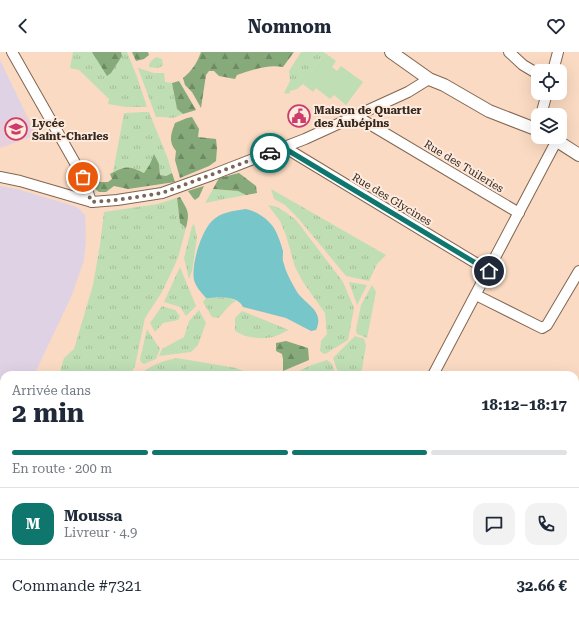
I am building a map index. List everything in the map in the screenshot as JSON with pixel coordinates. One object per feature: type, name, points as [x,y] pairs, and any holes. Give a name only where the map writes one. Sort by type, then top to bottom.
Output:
[{"type":"street","points":[[12,52],[83,177],[87,193],[92,202]]},
{"type":"street","points":[[391,52],[429,79],[444,85],[489,111],[531,126]]},
{"type":"street","points":[[509,52],[522,65],[531,70]]},
{"type":"street","points":[[555,64],[558,52]]},
{"type":"street","points":[[0,177],[20,181],[92,202],[117,200],[162,193],[284,148],[408,92],[429,79]]},
{"type":"street","name":"Rue des Tuileries","points":[[356,116],[519,213]]},
{"type":"street","points":[[435,371],[519,213],[552,144]]},
{"type":"street","points":[[562,144],[579,154]]},
{"type":"street","name":"Rue des Glycines","points":[[284,148],[489,271]]},
{"type":"street","points":[[476,295],[542,328],[547,325],[579,271]]},
{"type":"shaded area","points":[[0,60],[25,112],[0,123]]},
{"type":"shaded area","name":"Lycée Saint-Charles","points":[[25,112],[36,135],[0,148],[0,122]]},
{"type":"shaded area","points":[[0,186],[17,189],[77,207],[85,215],[86,240],[84,260],[72,295],[36,371],[0,371]]},
{"type":"green space","points":[[73,52],[127,52],[147,107],[126,107],[108,104],[109,99],[79,70],[70,68]]},
{"type":"green space","points":[[92,52],[121,52],[122,56],[111,73],[107,76]]},
{"type":"green space","points":[[132,52],[148,52],[149,55],[144,59],[136,61]]},
{"type":"green space","points":[[201,52],[294,52],[283,67],[272,66],[260,68],[237,75],[235,79],[219,76],[214,71],[209,71],[206,75],[201,108],[192,92],[185,85],[183,78],[194,66]]},
{"type":"green space","points":[[301,52],[325,53],[303,84],[297,89],[290,91],[289,94],[284,93],[290,81],[289,71]]},
{"type":"green space","points":[[325,53],[336,61],[332,67],[337,71],[341,66],[363,82],[346,105],[334,95],[330,99],[316,88],[313,92],[303,84]]},
{"type":"green space","points":[[156,57],[162,59],[163,65],[158,68],[149,67],[150,62]]},
{"type":"green space","points":[[138,68],[154,73],[164,73],[165,82],[172,83],[177,109],[183,114],[173,118],[156,117]]},
{"type":"green space","points":[[179,81],[196,110],[183,114],[177,109],[172,83]]},
{"type":"green space","points":[[149,112],[172,173],[166,176],[160,175],[159,164],[150,164],[144,173],[128,168],[113,172],[124,113]]},
{"type":"green space","points":[[192,117],[199,129],[198,137],[216,139],[216,161],[209,166],[180,178],[175,160],[176,151],[171,141],[171,134],[175,123]]},
{"type":"green space","points":[[154,154],[159,164],[160,175],[166,176],[172,173],[175,182],[128,189],[114,186],[106,192],[99,192],[93,187],[97,182],[108,182],[112,179],[110,174],[119,169],[130,168],[144,173]]},
{"type":"green space","points":[[239,173],[256,186],[257,193],[246,195],[238,191],[213,189],[219,178]]},
{"type":"green space","points":[[204,186],[199,197],[195,200],[188,191]]},
{"type":"green space","points":[[213,189],[238,191],[246,195],[205,203]]},
{"type":"green space","points":[[271,189],[386,255],[377,264],[369,281],[346,276],[298,218],[285,205],[274,199]]},
{"type":"green space","points":[[180,197],[188,212],[186,228],[180,223],[177,198]]},
{"type":"green space","points":[[177,198],[180,223],[186,228],[178,258],[162,292],[145,318],[135,366],[132,371],[60,371],[64,358],[74,349],[93,285],[104,212],[158,204]]},
{"type":"green space","points":[[268,205],[277,207],[296,220],[343,282],[354,308],[348,340],[327,353],[324,354],[320,351],[321,341],[327,334],[325,313],[303,282],[295,267],[286,235],[280,221]]},
{"type":"green space","points":[[194,224],[197,237],[192,271],[189,279],[184,258],[192,226]]},
{"type":"green space","points":[[180,267],[196,306],[186,316],[180,307],[164,302]]},
{"type":"green space","points":[[349,282],[367,285],[357,305]]},
{"type":"green space","points":[[372,285],[376,292],[367,338],[357,334],[356,330],[361,305]]},
{"type":"green space","points":[[227,297],[236,301],[231,304],[218,318],[212,317],[203,302],[206,298]]},
{"type":"green space","points":[[162,306],[175,310],[180,316],[178,320],[163,323],[155,332],[150,323]]},
{"type":"green space","points":[[199,310],[206,323],[198,345],[191,352],[159,356],[162,349],[184,337],[189,321]]},
{"type":"green space","points":[[242,311],[289,330],[267,338],[243,335],[235,331],[235,318]]},
{"type":"green space","points":[[147,329],[160,349],[156,359],[144,364],[140,359]]},
{"type":"green space","points":[[355,336],[364,339],[366,345],[362,371],[338,371],[333,358]]},
{"type":"green space","points":[[286,341],[308,348],[309,360],[283,371],[282,354],[276,351],[276,343]]},
{"type":"green space","points":[[177,358],[236,368],[244,371],[145,371],[166,361]]},
{"type":"green space","points":[[327,360],[332,364],[335,371],[299,371]]},
{"type":"green space","points":[[187,362],[211,365],[210,371],[186,371]]},
{"type":"water","points":[[246,209],[262,216],[274,228],[283,251],[283,262],[289,278],[297,292],[316,313],[318,323],[316,330],[311,331],[286,318],[243,307],[232,298],[206,298],[196,285],[193,274],[195,258],[208,226],[212,221],[223,214]]},
{"type":"way so far","points":[[83,177],[87,193],[92,202],[117,200],[162,193],[270,153]]},
{"type":"place","name":"Maison de Quartier des Aubépins","points":[[299,116]]},
{"type":"place","name":"Lycée Saint-Charles","points":[[16,129]]},
{"type":"route","points":[[270,153],[284,148],[489,271]]}]
